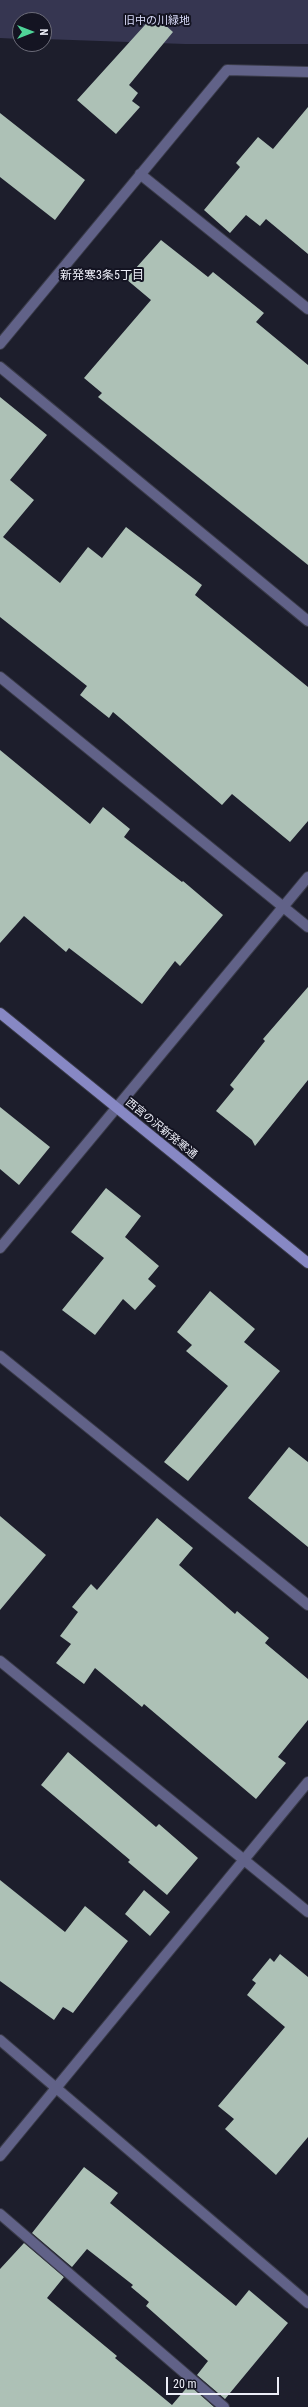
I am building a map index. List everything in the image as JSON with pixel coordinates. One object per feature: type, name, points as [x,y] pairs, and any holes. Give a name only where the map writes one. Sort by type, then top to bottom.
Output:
[{"type":"street","points":[[0,344],[227,70],[308,72]]},
{"type":"street","points":[[140,174],[308,309]]},
{"type":"street","points":[[0,367],[308,620]]},
{"type":"street","points":[[0,677],[308,927]]},
{"type":"street","points":[[0,1248],[308,877]]},
{"type":"street","name":"西宮の沢新発寒通","points":[[0,1013],[308,1263]]},
{"type":"street","points":[[0,1356],[308,1605]]},
{"type":"street","points":[[0,1661],[308,1912]]},
{"type":"street","points":[[0,2156],[308,1782]]},
{"type":"street","points":[[0,2040],[308,2303]]},
{"type":"street","points":[[0,2214],[224,2407]]},
{"type":"green space","name":"旧中の川緑地","points":[[0,0],[308,0],[308,44],[185,44],[52,39],[52,12],[12,12],[12,39],[0,38]]},
{"type":"building","points":[[154,15],[173,32],[129,85],[138,93],[132,101],[140,107],[116,134],[77,100]]},
{"type":"building","points":[[308,107],[308,254],[266,219],[260,226],[246,215],[230,233],[204,210],[240,167],[236,163],[258,137],[273,149]]},
{"type":"building","points":[[0,113],[85,180],[55,220],[0,177]]},
{"type":"building","points":[[161,240],[208,277],[213,272],[264,313],[256,322],[308,365],[308,565],[98,397],[102,393],[84,378],[151,300],[126,279]]},
{"type":"building","points":[[0,397],[47,435],[10,480],[34,500],[3,537],[60,583],[88,547],[102,558],[126,527],[202,585],[195,595],[308,687],[308,821],[290,842],[232,794],[222,805],[113,712],[109,718],[80,695],[87,686],[0,617]]},
{"type":"building","points":[[0,750],[90,824],[103,807],[130,829],[124,837],[182,882],[183,881],[223,915],[180,966],[175,961],[142,1004],[69,948],[66,952],[24,916],[0,943]]},
{"type":"building","points":[[308,987],[308,1080],[255,1146],[252,1140],[216,1111],[234,1089],[230,1085],[265,1041],[263,1039]]},
{"type":"building","points":[[0,1107],[50,1147],[19,1185],[0,1169]]},
{"type":"building","points":[[106,1188],[141,1216],[125,1237],[159,1266],[148,1279],[156,1286],[135,1310],[123,1299],[95,1335],[62,1310],[104,1258],[71,1232]]},
{"type":"building","points":[[210,1291],[255,1329],[244,1342],[280,1371],[188,1481],[164,1462],[228,1386],[186,1351],[192,1345],[177,1332]]},
{"type":"building","points":[[289,1447],[308,1462],[308,1547],[248,1498]]},
{"type":"building","points":[[0,1516],[46,1555],[0,1610]]},
{"type":"building","points":[[157,1518],[193,1548],[179,1565],[235,1614],[237,1611],[269,1638],[265,1643],[308,1679],[308,1720],[278,1757],[286,1763],[256,1799],[144,1704],[142,1707],[95,1668],[84,1684],[56,1663],[71,1644],[60,1636],[78,1612],[72,1607],[91,1584],[97,1590]]},
{"type":"building","points":[[68,1752],[156,1827],[159,1824],[198,1858],[167,1895],[128,1862],[130,1860],[41,1785]]},
{"type":"building","points":[[0,1880],[65,1932],[85,1906],[128,1941],[73,2013],[63,2007],[54,2020],[0,1981]]},
{"type":"building","points":[[144,1890],[170,1912],[150,1936],[125,1914]]},
{"type":"building","points":[[280,1954],[308,1977],[308,2137],[276,2175],[225,2129],[234,2119],[218,2106],[285,2027],[247,1995],[256,1983],[252,1980],[270,1958],[274,1962]]},
{"type":"building","points":[[84,2167],[118,2193],[110,2203],[236,2306],[249,2290],[288,2323],[225,2399],[197,2375],[208,2361],[146,2306],[149,2302],[131,2287],[133,2285],[87,2249],[72,2267],[32,2233]]},
{"type":"building","points":[[24,2243],[64,2277],[47,2298],[117,2356],[115,2358],[172,2405],[189,2385],[214,2407],[0,2407],[0,2269]]},
{"type":"district","name":"新発寒3条5丁目","points":[[102,276]]}]
